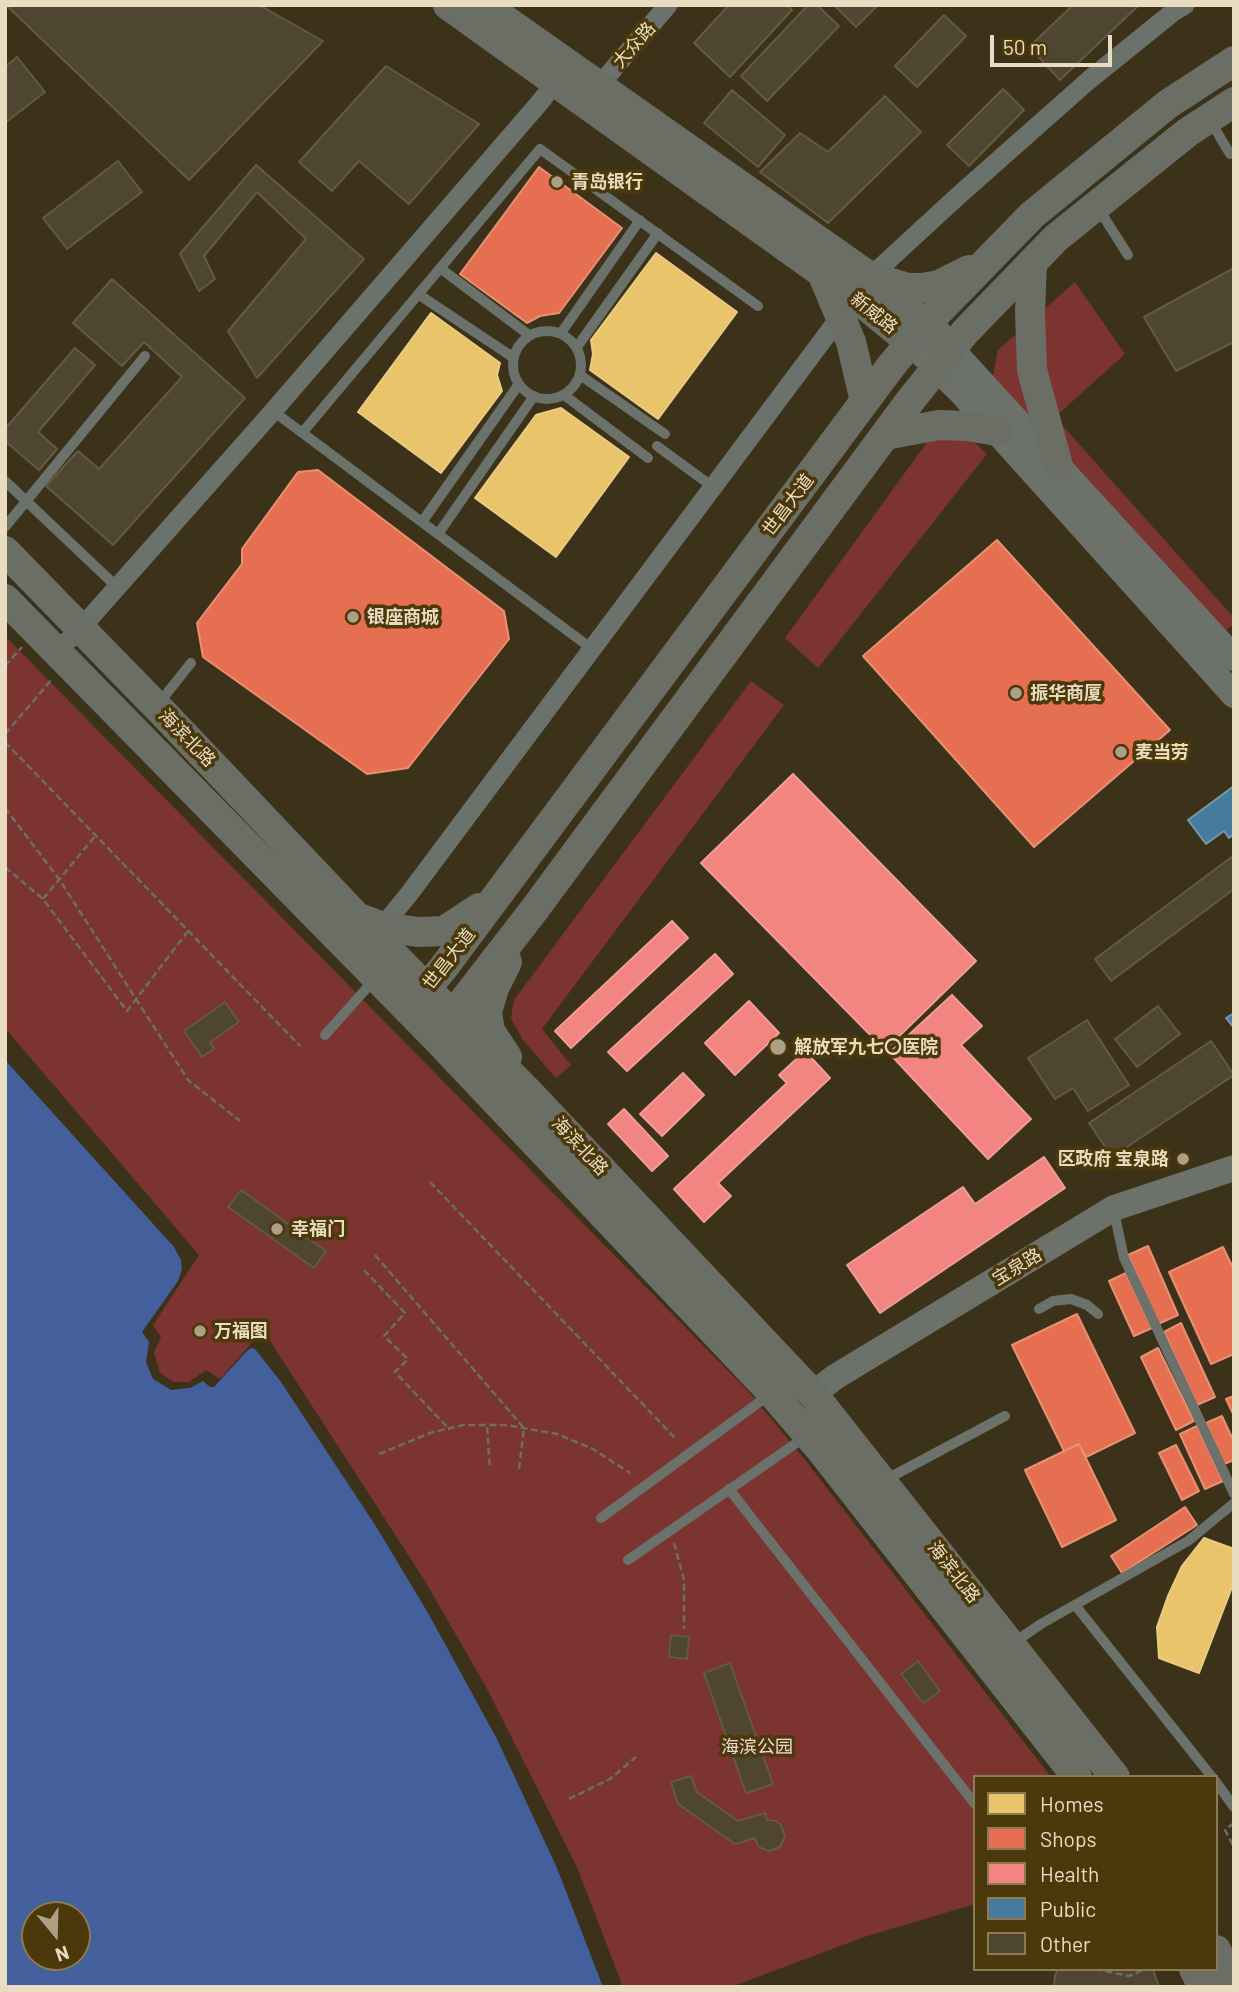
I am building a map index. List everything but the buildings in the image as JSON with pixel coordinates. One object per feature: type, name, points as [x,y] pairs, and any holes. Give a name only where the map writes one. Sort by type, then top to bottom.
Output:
[{"type":"main road","name":"新威路","points":[[448,5],[592,94],[855,297]]},
{"type":"main road","name":"新威路","points":[[484,5],[562,73]]},
{"type":"main road","name":"世昌大道","points":[[417,999],[510,879],[918,333],[1032,215],[1158,113],[1234,61]]},
{"type":"main road","name":"新威路","points":[[592,94],[821,273],[855,297],[918,333],[1058,466],[1234,658]]},
{"type":"main road","name":"世昌大道","points":[[444,1026],[944,358],[1056,238],[1188,132],[1234,102]]},
{"type":"main road","points":[[865,401],[857,362],[855,297],[939,285],[991,258]]},
{"type":"main road","points":[[1032,263],[1032,370],[1058,466]]},
{"type":"main road","name":"新威路","points":[[944,358],[997,431],[1234,695]]},
{"type":"main road","points":[[885,435],[939,425],[967,425],[997,431]]},
{"type":"main road","name":"海滨北路","points":[[5,551],[371,926],[417,999],[808,1435],[1075,1775]]},
{"type":"main road","name":"海滨北路","points":[[5,599],[376,978],[417,999]]},
{"type":"main road","points":[[371,926],[418,932],[444,931],[474,914],[510,879]]},
{"type":"main road","points":[[532,1096],[490,1031],[487,1012],[494,988],[534,909]]},
{"type":"main road","name":"海滨北路","points":[[444,1026],[532,1096],[813,1394],[1113,1775]]},
{"type":"main road","name":"宝泉路","points":[[813,1394],[835,1377],[1114,1208],[1234,1168]]},
{"type":"main road","points":[[1218,1955],[1234,1986]]},
{"type":"main road","points":[[1195,1971],[1203,1987]]},
{"type":"street","name":"大众路","points":[[592,94],[668,5]]},
{"type":"street","points":[[371,926],[592,649],[855,297],[958,195],[1174,8]]},
{"type":"street","points":[[62,658],[81,628],[273,411],[562,73]]},
{"type":"lane","points":[[1209,118],[1230,154]]},
{"type":"lane","points":[[302,433],[540,149],[758,306]]},
{"type":"lane","points":[[1097,206],[1128,255]]},
{"type":"lane","points":[[561,333],[640,220]]},
{"type":"lane","points":[[577,347],[658,233]]},
{"type":"lane","points":[[440,268],[529,335]]},
{"type":"lane","points":[[418,295],[514,358]]},
{"type":"lane","points":[[550,330],[561,333],[577,347],[581,357],[580,374],[573,388],[564,395],[552,399],[534,396],[519,384],[514,376],[514,358],[521,342],[529,335],[550,330]]},
{"type":"lane","points":[[5,527],[145,356]]},
{"type":"lane","points":[[580,374],[665,434]]},
{"type":"lane","points":[[422,522],[519,384]]},
{"type":"lane","points":[[564,395],[648,458]]},
{"type":"lane","points":[[438,534],[534,396]]},
{"type":"lane","points":[[273,411],[592,649]]},
{"type":"lane","points":[[657,446],[713,487]]},
{"type":"lane","points":[[5,481],[117,587]]},
{"type":"lane","points":[[156,706],[191,663]]},
{"type":"lane","points":[[326,1035],[376,978]]},
{"type":"lane","points":[[1114,1208],[1124,1258],[1234,1494]]},
{"type":"lane","points":[[1039,1309],[1053,1301],[1071,1298],[1087,1305],[1098,1314]]},
{"type":"lane","points":[[601,1518],[772,1393]]},
{"type":"lane","points":[[882,1482],[1005,1416]]},
{"type":"lane","points":[[628,1560],[808,1435]]},
{"type":"lane","points":[[729,1489],[973,1801]]},
{"type":"lane","points":[[1011,1644],[1188,1541],[1234,1503]]},
{"type":"lane","points":[[1074,1605],[1210,1775]]},
{"type":"lane","points":[[1218,1785],[1234,1807]]},
{"type":"path","points":[[5,734],[62,658]]},
{"type":"path","points":[[5,743],[300,1046]]},
{"type":"path","points":[[5,808],[59,879],[188,1080],[240,1121]]},
{"type":"path","points":[[43,899],[96,835]]},
{"type":"path","points":[[5,867],[43,899],[127,1011],[188,931]]},
{"type":"path","points":[[430,1182],[677,1440]]},
{"type":"path","points":[[375,1255],[523,1428],[519,1469]]},
{"type":"path","points":[[364,1270],[405,1313],[384,1336],[408,1359],[395,1372],[449,1429]]},
{"type":"path","points":[[379,1454],[430,1433],[463,1425],[486,1425],[556,1434],[593,1449],[630,1474]]},
{"type":"path","points":[[486,1425],[490,1469]]},
{"type":"path","points":[[674,1543],[684,1580],[684,1629]]},
{"type":"path","points":[[569,1798],[610,1779],[636,1757]]},
{"type":"path","points":[[1234,1823],[1225,1830],[1234,1847]]},
{"type":"path","points":[[1105,1971],[1129,1976],[1140,1971]]},
{"type":"green space","points":[[1075,282],[1125,354],[1055,417],[1234,618],[1234,624],[1223,632],[993,376],[998,350]]},
{"type":"green space","points":[[959,428],[987,454],[818,668],[785,638],[928,441]]},
{"type":"green space","name":"海滨公园","points":[[5,636],[748,1391],[802,1456],[1049,1775],[973,1775],[973,1905],[864,1937],[731,1987],[623,1987],[577,1867],[485,1685],[425,1581],[263,1330],[220,1379],[206,1370],[189,1382],[174,1382],[160,1373],[154,1353],[161,1337],[153,1325],[199,1255],[5,1028]]},
{"type":"green space","points":[[751,681],[784,705],[542,1029],[571,1065],[556,1078],[523,1040],[511,1018],[514,1000]]},
{"type":"water","points":[[5,1060],[174,1247],[181,1260],[182,1269],[178,1281],[142,1332],[149,1342],[146,1362],[153,1379],[171,1390],[190,1388],[203,1381],[214,1387],[246,1352],[251,1348],[255,1349],[281,1382],[377,1528],[428,1613],[497,1739],[557,1868],[603,1987],[5,1987]]},
{"type":"place","name":"青岛银行","points":[[557,182]]},
{"type":"place","name":"银座商城","points":[[353,617]]},
{"type":"place","name":"振华商厦","points":[[1016,693]]},
{"type":"place","name":"麦当劳","points":[[1121,752]]},
{"type":"place","name":"解放军九七〇医院","points":[[778,1047]]},
{"type":"place","name":"区政府 宝泉路","points":[[1183,1159]]},
{"type":"place","name":"幸福门","points":[[277,1229]]},
{"type":"place","name":"万福图","points":[[200,1331]]}]
